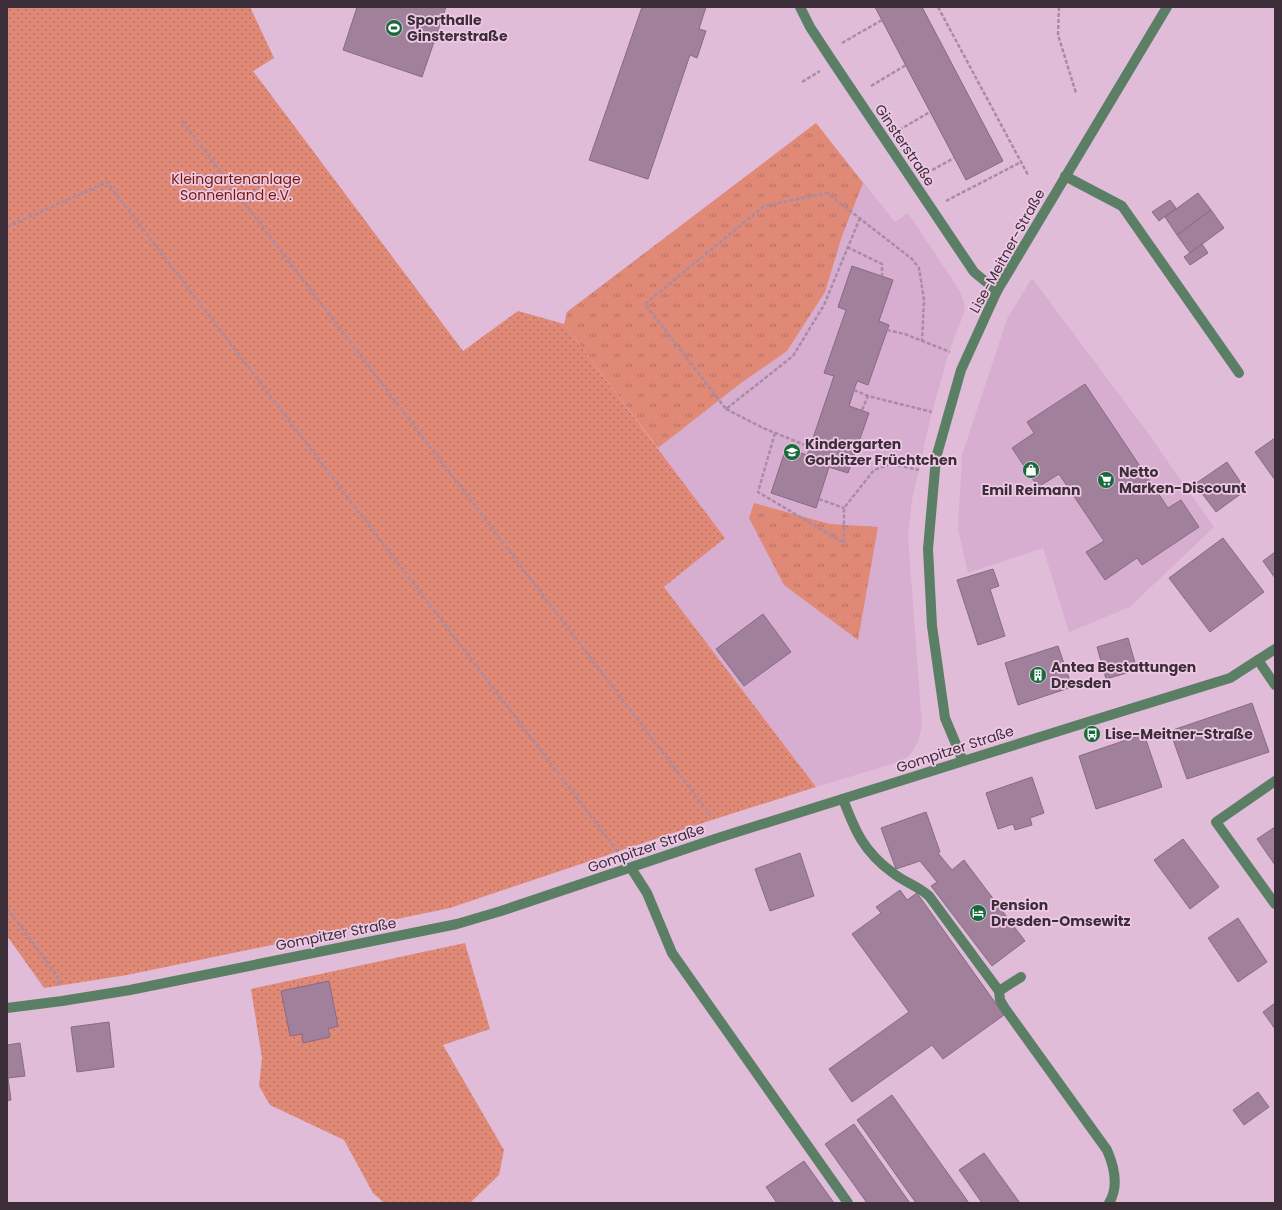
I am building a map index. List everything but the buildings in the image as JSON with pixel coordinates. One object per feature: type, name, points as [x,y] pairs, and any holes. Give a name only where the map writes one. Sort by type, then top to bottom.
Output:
[{"type":"street","name":"Ginsterstraße","points":[[800,7],[810,26],[833,62],[974,272],[997,291]]},
{"type":"street","name":"Lise-Meitner-Straße","points":[[962,762],[945,718],[932,626],[928,549],[936,458],[961,370],[997,291],[1167,7]]},
{"type":"street","points":[[1066,176],[1122,206],[1239,373]]},
{"type":"street","name":"Gompitzer Straße","points":[[7,1008],[62,1001],[138,988],[450,925],[501,911],[718,838],[1230,678],[1275,649]]},
{"type":"street","points":[[1258,660],[1275,685]]},
{"type":"street","points":[[1275,781],[1216,822],[1275,904]]},
{"type":"street","points":[[843,799],[855,829],[865,845],[876,858],[893,873],[921,889],[929,896],[1000,991],[1000,1000],[1004,1007],[1107,1150],[1114,1173],[1114,1187],[1112,1199],[1109,1203]]},
{"type":"street","points":[[631,868],[647,894],[672,953],[848,1203]]},
{"type":"street","points":[[1000,991],[1021,976]]},
{"type":"path","points":[[938,7],[1028,175]]},
{"type":"path","points":[[1059,7],[1058,35],[1076,93]]},
{"type":"path","points":[[842,44],[882,20]]},
{"type":"path","points":[[870,86],[906,65]]},
{"type":"path","points":[[802,82],[822,70]]},
{"type":"path","points":[[899,130],[930,112]]},
{"type":"path","points":[[182,121],[711,816]]},
{"type":"path","points":[[927,173],[954,158]]},
{"type":"path","points":[[945,202],[1021,162]]},
{"type":"path","points":[[7,227],[107,182],[631,868]]},
{"type":"path","points":[[810,447],[763,428],[726,408],[645,304],[764,206],[827,193],[912,259],[919,268],[924,300],[922,341]]},
{"type":"path","points":[[726,408],[794,356],[824,305],[860,218]]},
{"type":"path","points":[[847,247],[882,264],[882,276]]},
{"type":"path","points":[[887,330],[904,334],[954,353]]},
{"type":"path","points":[[854,390],[868,396],[948,417]]},
{"type":"path","points":[[862,410],[868,396]]},
{"type":"path","points":[[775,433],[758,492],[844,543],[844,508],[874,470],[891,464],[935,472]]},
{"type":"path","points":[[818,499],[844,508]]},
{"type":"path","points":[[7,908],[58,977],[62,1001]]},
{"type":"shaded area","name":"Kindergarten Gorbitzer Früchtchen","points":[[816,123],[895,222],[908,213],[960,291],[965,310],[949,352],[932,412],[912,500],[908,536],[922,726],[918,741],[911,754],[902,761],[816,787],[664,587],[725,538],[564,324],[567,312]]},
{"type":"shaded area","points":[[1032,278],[1145,429],[1214,527],[1130,607],[1069,632],[1043,548],[968,573],[958,529],[962,455],[1007,319]]},
{"type":"green space","name":"Kleingartenanlage Sonnenland e.V.","points":[[7,7],[250,7],[274,58],[253,71],[463,351],[518,311],[564,324],[725,538],[664,587],[816,787],[712,820],[450,908],[127,975],[44,988],[7,936]]},
{"type":"green space","points":[[816,123],[863,183],[842,236],[825,292],[787,351],[741,383],[658,448],[564,324],[567,312]]},
{"type":"green space","points":[[754,503],[830,524],[878,527],[858,640],[784,585],[749,518]]},
{"type":"green space","points":[[465,943],[490,1029],[443,1045],[504,1150],[499,1175],[470,1203],[384,1203],[373,1193],[344,1140],[270,1105],[259,1086],[262,1058],[251,989]]},
{"type":"place","name":"Sporthalle Ginsterstraße","points":[[394,28]]},
{"type":"place","name":"Kindergarten Gorbitzer Früchtchen","points":[[792,452]]},
{"type":"place","name":"Emil Reimann","points":[[1031,470]]},
{"type":"place","name":"Netto Marken-Discount","points":[[1106,480]]},
{"type":"place","name":"Antea Bestattungen Dresden","points":[[1038,675]]},
{"type":"place","name":"Lise-Meitner-Straße","points":[[1092,734]]},
{"type":"place","name":"Pension Dresden-Omsewitz","points":[[978,913]]}]
